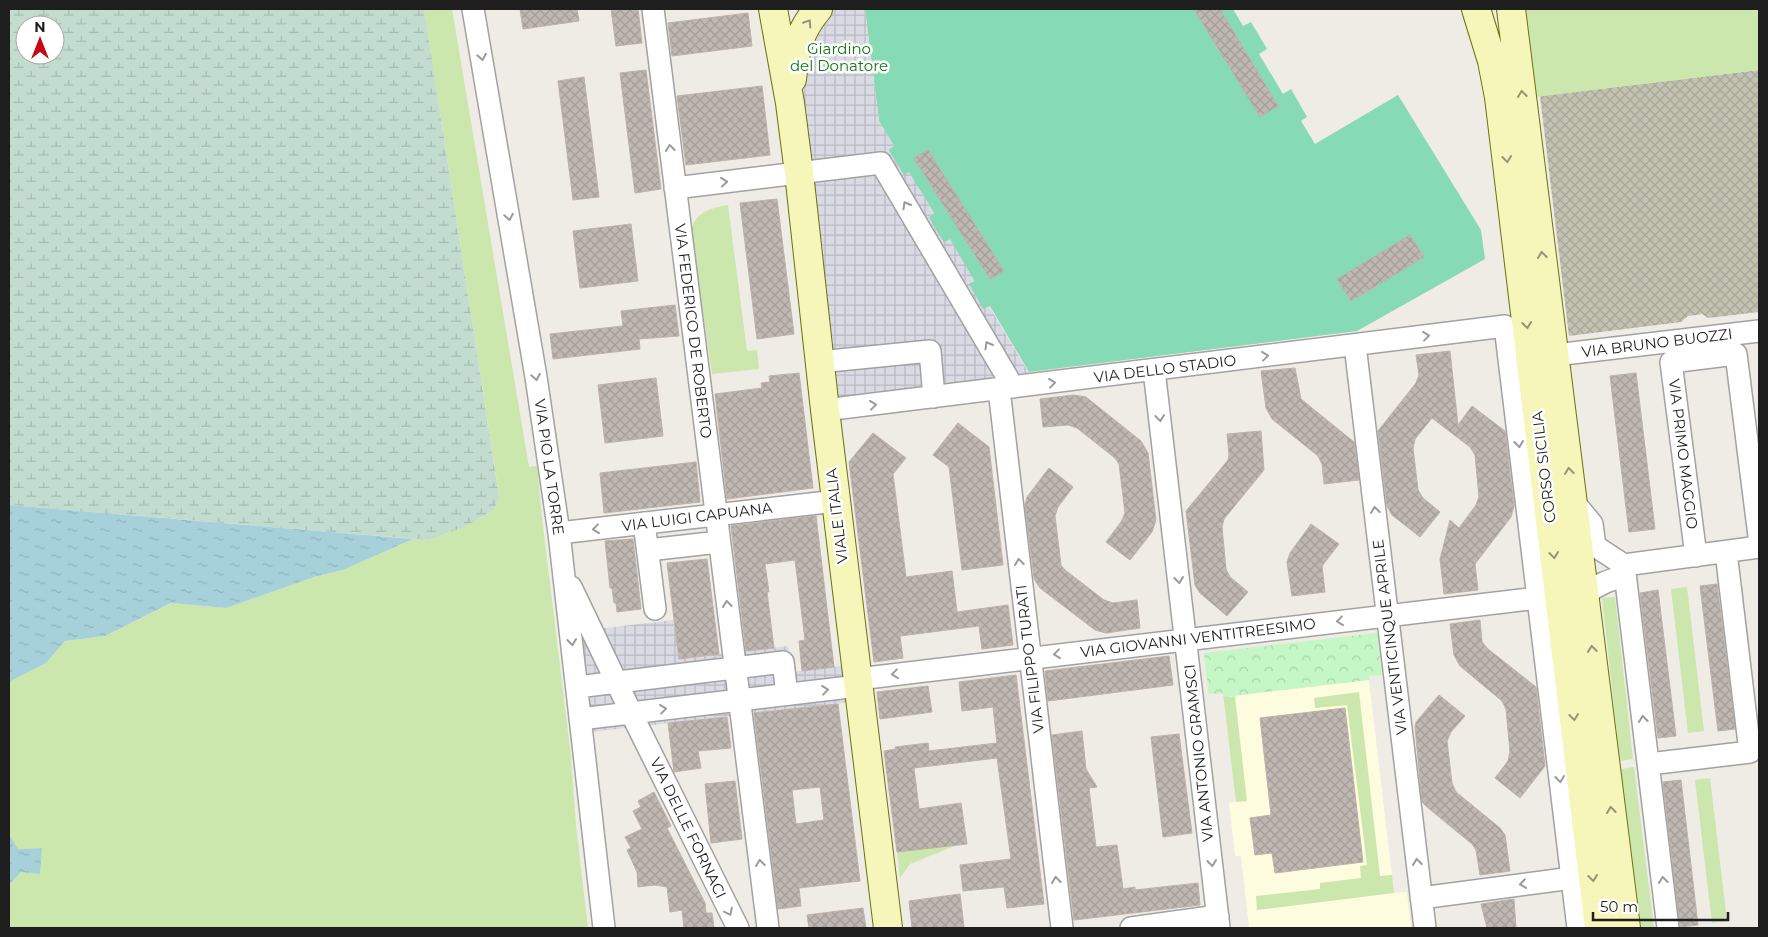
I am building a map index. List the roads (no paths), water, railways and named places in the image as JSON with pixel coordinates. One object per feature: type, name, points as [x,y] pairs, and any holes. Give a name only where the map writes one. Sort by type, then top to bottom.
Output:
[{"type":"main road","points":[[773,9],[790,103]]},
{"type":"main road","points":[[790,103],[794,55],[800,35],[818,9]]},
{"type":"main road","name":"CORSO SICILIA","points":[[1476,9],[1492,61],[1499,96],[1599,928]]},
{"type":"main road","name":"CORSO SICILIA","points":[[1511,9],[1626,928]]},
{"type":"main road","name":"VIALE ITALIA","points":[[790,103],[819,362],[888,928]]},
{"type":"street","name":"VIA PIO LA TORRE","points":[[473,9],[536,377],[559,534],[604,928]]},
{"type":"street","name":"VIA FEDERICO DE ROBERTO","points":[[653,9],[740,708]]},
{"type":"street","points":[[675,188],[881,163],[1006,388]]},
{"type":"street","name":"VIA DELLO STADIO","points":[[825,410],[1505,326],[1515,404]]},
{"type":"street","name":"VIA BRUNO BUOZZI","points":[[1555,355],[1759,331]]},
{"type":"street","name":"VIA VENTICINQUE APRILE","points":[[1354,345],[1425,928]]},
{"type":"street","points":[[819,362],[930,351],[934,397]]},
{"type":"street","name":"VIA PRIMO MAGGIO","points":[[1696,556],[1671,362],[1736,354],[1759,528]]},
{"type":"street","name":"VIA ANTONIO GRAMSCI","points":[[1154,370],[1219,922]]},
{"type":"street","name":"VIA FILIPPO TURATI","points":[[1006,388],[1030,658],[1062,928]]},
{"type":"street","points":[[1515,404],[1540,434]]},
{"type":"street","points":[[1515,404],[1578,928]]},
{"type":"street","name":"VIA LUIGI CAPUANA","points":[[559,534],[836,501]]},
{"type":"street","points":[[1573,501],[1592,524],[1595,546],[1625,570],[1668,928]]},
{"type":"street","points":[[1531,543],[1549,514]]},
{"type":"street","points":[[644,523],[655,609]]},
{"type":"street","points":[[648,550],[719,542]]},
{"type":"street","points":[[1585,595],[1593,587],[1625,570],[1696,556],[1759,547]]},
{"type":"street","points":[[1648,764],[1750,752],[1726,552]]},
{"type":"street","name":"VIA DELLE FORNACI","points":[[564,573],[634,720],[738,928]]},
{"type":"street","name":"VIA GIOVANNI VENTITREESIMO","points":[[580,719],[634,720],[740,708],[787,694],[1030,658],[1538,598]]},
{"type":"street","points":[[1542,631],[1566,658]]},
{"type":"street","points":[[577,687],[734,661],[783,662],[787,694]]},
{"type":"street","points":[[740,708],[768,928]]},
{"type":"street","points":[[1421,898],[1572,878]]},
{"type":"street","points":[[1132,928],[1219,922]]},
{"type":"water","points":[[9,505],[413,539],[343,570],[317,576],[226,608],[171,603],[105,636],[65,641],[46,663],[9,682]]},
{"type":"water","points":[[9,834],[18,849],[42,848],[40,874],[21,872],[9,885]]},
{"type":"park label","name":"Giardino del Donatore","points":[[839,58]]}]
